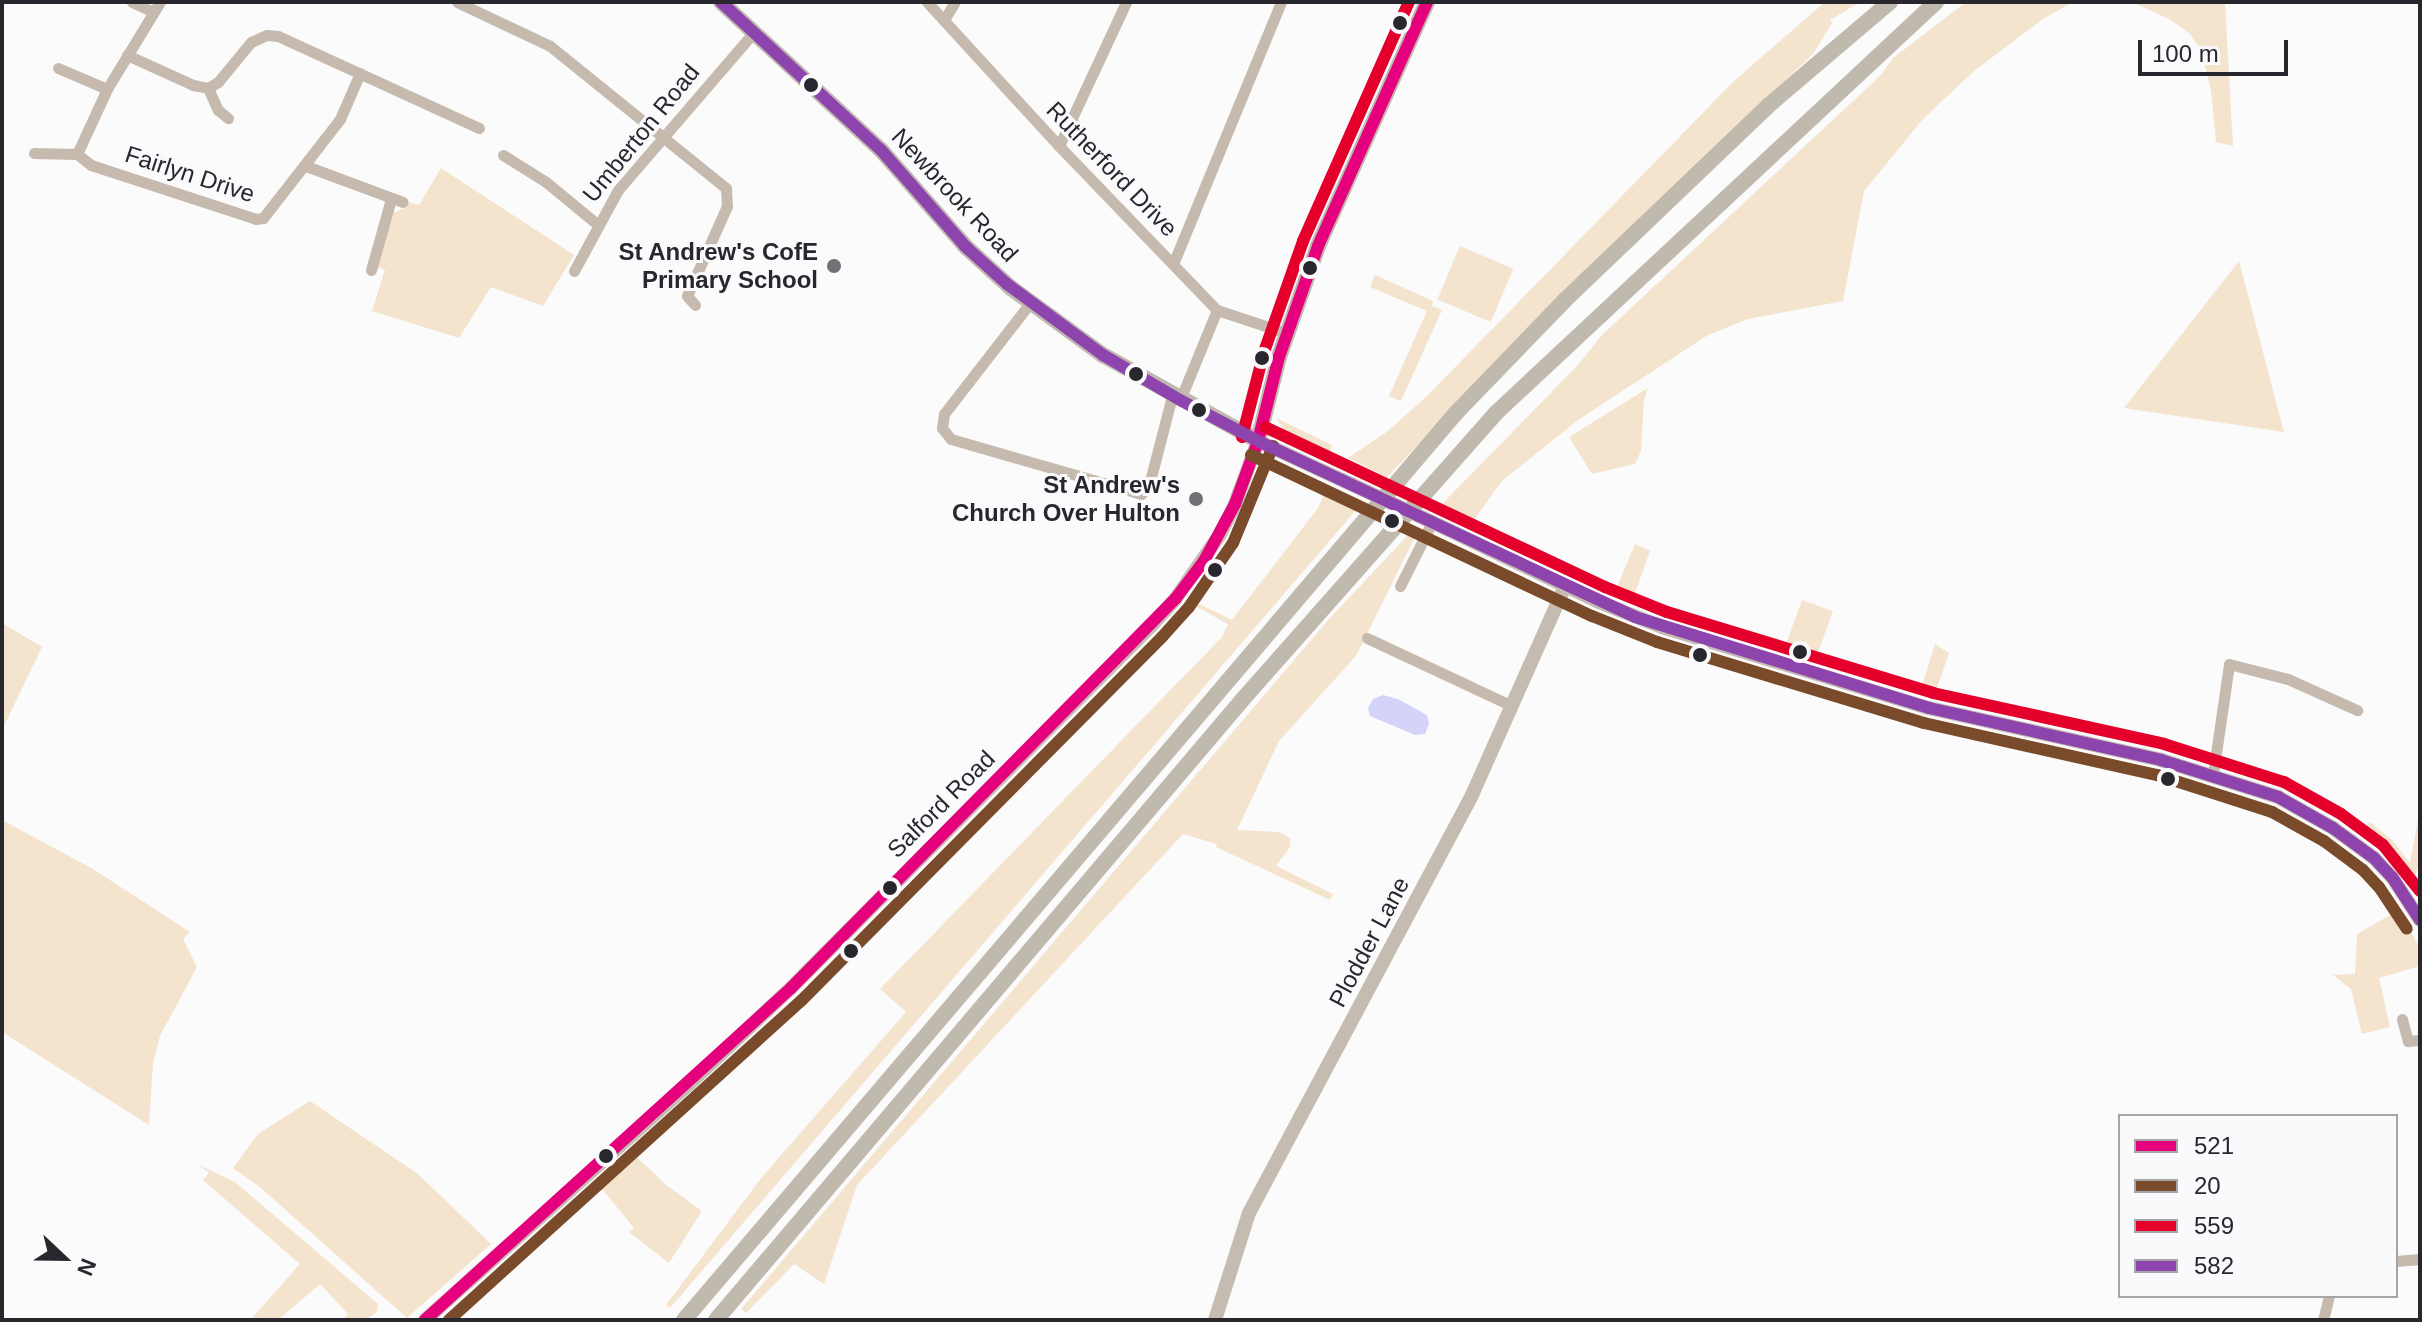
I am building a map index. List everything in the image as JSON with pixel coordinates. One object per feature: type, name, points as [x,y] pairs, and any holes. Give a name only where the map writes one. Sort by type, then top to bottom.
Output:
[{"type":"highway","name":"Newbrook Road","points":[[721,2],[881,150],[966,247],[1030,303],[1103,355],[1258,441]]},
{"type":"highway","points":[[1258,441],[1287,333],[1333,207],[1427,2]]},
{"type":"highway","points":[[684,1320],[1455,414],[1565,300],[1769,105],[1890,2]]},
{"type":"highway","points":[[716,1320],[1243,699],[1497,412],[1936,2]]},
{"type":"main road","points":[[1258,441],[1353,485],[1433,527],[1662,627],[1921,706],[2213,774],[2278,797],[2355,843],[2392,877],[2420,920]]},
{"type":"main road","name":"Salford Road","points":[[425,1320],[689,1084],[791,988],[1151,626],[1194,574],[1219,536],[1258,441]]},
{"type":"main road","name":"Plodder Lane","points":[[1215,1320],[1249,1213],[1442,853],[1565,586]]},
{"type":"street","points":[[34,153],[77,154],[107,89],[156,7],[132,2]]},
{"type":"street","points":[[457,2],[550,46],[721,183],[728,195],[727,206],[687,296],[695,305]]},
{"type":"street","name":"Rutherford Drive","points":[[927,2],[1059,146],[1217,310],[1287,333]]},
{"type":"street","points":[[944,20],[955,2]]},
{"type":"street","points":[[1059,146],[1126,2]]},
{"type":"street","points":[[1173,264],[1281,2]]},
{"type":"street","name":"Umberton Road","points":[[574,271],[618,190],[755,31]]},
{"type":"street","points":[[127,55],[193,85],[208,88],[218,82],[251,42],[267,35],[290,40],[479,128]]},
{"type":"street","points":[[58,68],[107,89]]},
{"type":"street","name":"Fairlyn Drive","points":[[77,154],[91,165],[256,219],[268,215],[340,119],[360,73]]},
{"type":"street","points":[[208,88],[218,110],[228,118]]},
{"type":"street","points":[[506,160],[546,182],[597,224]]},
{"type":"street","points":[[306,166],[397,200],[371,270]]},
{"type":"street","points":[[1030,303],[944,414],[942,428],[951,439],[1141,494],[1149,485],[1176,398],[1217,310]]},
{"type":"street","points":[[1400,586],[1433,527]]},
{"type":"street","points":[[1367,638],[1512,706]]},
{"type":"street","points":[[2213,774],[2229,664],[2288,679],[2357,710]]},
{"type":"street","points":[[2402,1019],[2408,1041],[2420,1040]]},
{"type":"street","points":[[2398,1261],[2420,1259]]},
{"type":"street","points":[[2323,1320],[2328,1298]]},
{"type":"shaded area","points":[[1825,2],[1860,2],[1830,20],[1832,23],[1813,54],[1618,239],[1387,477],[1348,458],[1388,431],[1427,396],[1734,81]]},
{"type":"shaded area","points":[[1966,2],[2073,2],[2043,19],[1974,71],[1923,119],[1864,191],[1843,301],[1748,319],[1708,335],[1578,420],[1501,482],[1474,520],[1442,504],[1578,365],[1601,336],[1880,76],[1893,58]]},
{"type":"shaded area","points":[[2132,2],[2225,2],[2233,146],[2216,142],[2211,91],[2201,50],[2189,33],[2169,19]]},
{"type":"shaded area","points":[[441,168],[574,255],[543,306],[491,287],[459,338],[372,311],[385,270],[378,267],[393,213],[405,208],[408,202],[419,205]]},
{"type":"shaded area","points":[[1460,246],[1513,269],[1491,322],[1437,299]]},
{"type":"shaded area","points":[[2239,261],[2284,432],[2124,408]]},
{"type":"shaded area","points":[[1375,275],[1433,301],[1432,306],[1442,310],[1401,401],[1389,396],[1427,311],[1370,287]]},
{"type":"shaded area","points":[[1648,388],[1644,400],[1641,451],[1635,464],[1592,474],[1569,437]]},
{"type":"shaded area","points":[[1276,418],[1332,445],[1329,457],[1286,433]]},
{"type":"shaded area","points":[[1326,490],[1357,509],[670,1308],[666,1305],[762,1177],[906,1012],[880,989],[1222,637],[1228,624],[1190,603],[1191,600],[1232,620],[1318,508]]},
{"type":"shaded area","points":[[1409,534],[1415,537],[1356,656],[1279,741],[1237,830],[1279,832],[1290,838],[1290,847],[1276,866],[1333,894],[1330,900],[1216,847],[1217,844],[1183,834],[857,1185],[824,1284],[794,1264],[746,1313],[741,1309],[1329,619]]},
{"type":"shaded area","points":[[1635,544],[1650,551],[1631,604],[1613,597]]},
{"type":"shaded area","points":[[1802,600],[1833,611],[1815,661],[1784,650]]},
{"type":"shaded area","points":[[2,623],[42,647],[2,730]]},
{"type":"shaded area","points":[[1935,644],[1949,653],[1934,697],[1920,692]]},
{"type":"shaded area","points":[[2420,808],[2420,863],[2413,881],[2385,847],[2364,830],[2370,822],[2393,841],[2410,863]]},
{"type":"shaded area","points":[[2,820],[93,869],[190,932],[183,939],[197,967],[160,1036],[153,1063],[149,1125],[2,1032]]},
{"type":"shaded area","points":[[2399,910],[2418,945],[2420,966],[2379,978],[2390,1027],[2362,1034],[2351,989],[2333,975],[2355,974],[2357,934]]},
{"type":"shaded area","points":[[310,1101],[418,1174],[491,1244],[407,1318],[261,1188],[233,1168],[258,1134]]},
{"type":"shaded area","points":[[635,1155],[665,1184],[702,1211],[669,1263],[629,1232],[634,1228],[599,1185]]},
{"type":"shaded area","points":[[199,1165],[235,1182],[378,1304],[377,1312],[365,1320],[342,1320],[348,1314],[320,1284],[278,1320],[250,1320],[300,1264],[203,1180],[209,1173]]},
{"type":"water","points":[[1383,695],[1398,699],[1427,715],[1429,724],[1425,734],[1415,735],[1370,716],[1368,708],[1373,699]]},
{"type":"transit line","name":"582","points":[[721,2],[881,150],[966,247],[1007,284],[1103,355],[1180,400],[1258,441],[1635,617],[1929,708],[2161,760],[2278,797],[2333,828],[2374,858],[2392,877],[2420,920]]},
{"type":"transit line","name":"559","points":[[1242,437],[1264,352],[1303,241],[1409,2]]},
{"type":"transit line","name":"521","points":[[425,1320],[791,988],[1176,598],[1204,561],[1235,504],[1258,441],[1279,357],[1318,246],[1427,2]]},
{"type":"transit line","name":"559","points":[[1265,427],[1605,587],[1667,612],[1933,693],[2164,744],[2284,782],[2341,814],[2383,845],[2420,891]]},
{"type":"transit line","name":"20","points":[[449,1320],[802,1000],[1162,637],[1189,607],[1233,543],[1273,446]]},
{"type":"transit line","name":"20","points":[[1251,455],[1592,616],[1657,642],[1924,723],[2157,775],[2272,812],[2324,841],[2363,870],[2379,887],[2407,929]]},
{"type":"place","name":"St Andrew's CofE Primary School","points":[[834,266]]},
{"type":"place","name":"St Andrew's Church Over Hulton","points":[[1196,499]]}]
